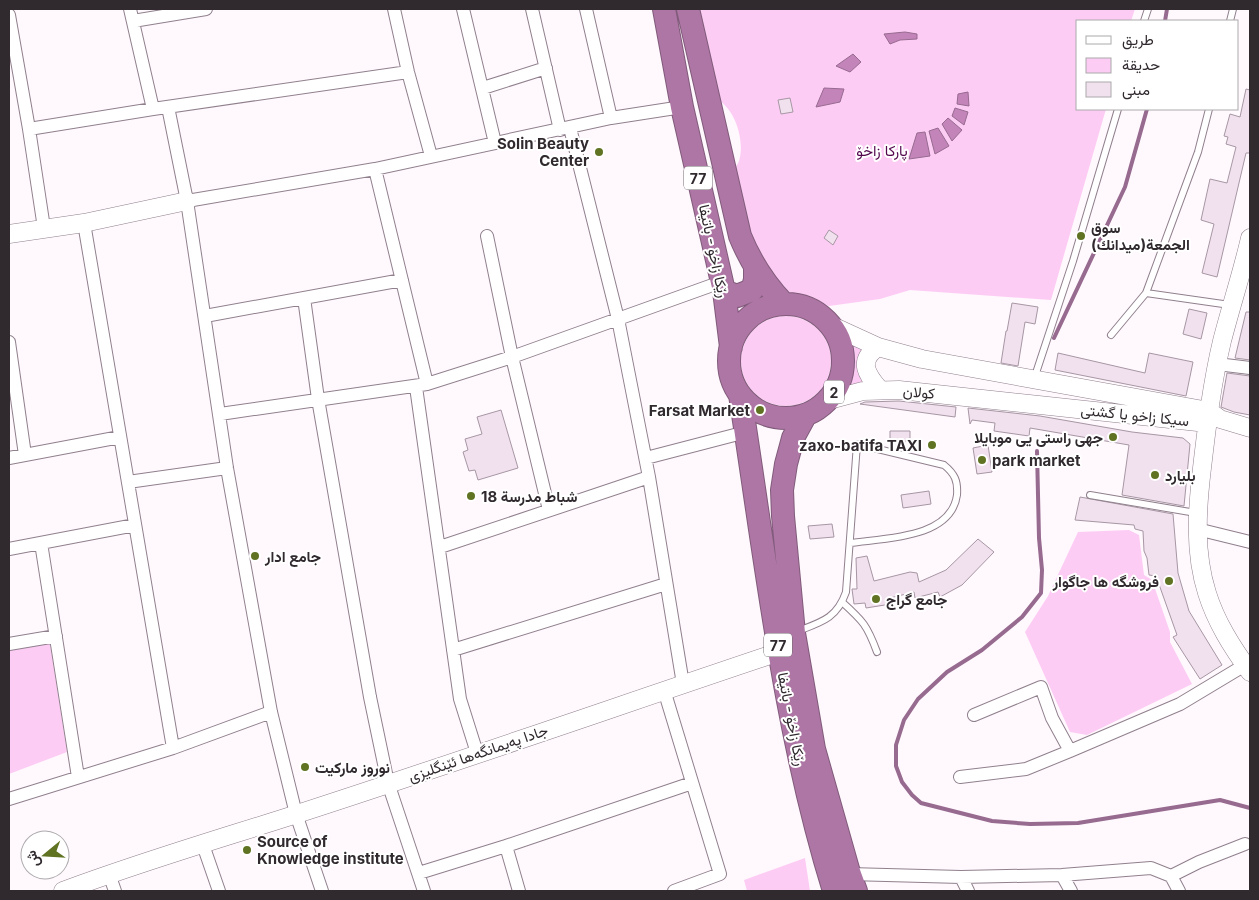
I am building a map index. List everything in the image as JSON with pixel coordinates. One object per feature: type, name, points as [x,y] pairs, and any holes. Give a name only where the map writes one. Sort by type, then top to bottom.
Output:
[{"type":"highway","name":"رێکا زاخۆ - باتیفا","points":[[664,9],[682,107],[722,286],[731,347]]},
{"type":"highway","name":"رێکا زاخۆ - باتیفا","points":[[688,9],[740,236],[755,269],[770,290],[784,304]]},
{"type":"highway","points":[[722,286],[737,296],[752,290],[755,280],[755,269]]},
{"type":"highway","name":"2","points":[[784,304],[801,306],[817,313],[830,325],[839,339],[843,354],[843,371],[838,386],[829,400],[818,409],[805,416],[791,418],[770,416],[750,406],[740,395],[732,380],[729,364],[731,347],[738,330],[750,317],[766,308],[784,304]]},
{"type":"highway","name":"رێکا زاخۆ - باتیفا","points":[[740,395],[779,652],[797,752],[839,884]]},
{"type":"highway","name":"رێکا زاخۆ - باتیفا","points":[[805,416],[793,438],[786,464],[782,490],[783,516],[794,633],[839,884]]},
{"type":"main road","points":[[9,234],[84,223],[187,201]]},
{"type":"main road","points":[[1248,669],[1222,630],[1206,591],[1200,564],[1197,521],[1208,417],[1217,364],[1231,305],[1244,288],[1250,238]]},
{"type":"main road","points":[[830,325],[878,347],[922,359],[1034,380],[1208,417]]},
{"type":"main road","points":[[878,347],[867,357],[866,364],[871,380],[880,390]]},
{"type":"main road","name":"كولان","points":[[829,400],[846,394],[899,390],[1062,408]]},
{"type":"main road","name":"سیکا زاخو یا گشتى","points":[[1062,408],[1208,417],[1250,428]]},
{"type":"main road","name":"جادا په‌يمانگه‌ها ئێنگليزى","points":[[63,891],[202,842],[296,814],[779,652]]},
{"type":"street","points":[[153,109],[132,15],[206,9]]},
{"type":"street","points":[[394,9],[408,72],[431,156]]},
{"type":"street","points":[[463,9],[495,143]]},
{"type":"street","points":[[532,9],[546,68],[618,319],[650,477],[683,684]]},
{"type":"street","points":[[586,9],[611,118]]},
{"type":"street","points":[[9,15],[10,33],[29,129],[44,228]]},
{"type":"street","points":[[482,88],[546,68]]},
{"type":"street","points":[[29,129],[408,72]]},
{"type":"street","points":[[168,107],[187,201],[227,468],[271,712],[296,814],[322,891]]},
{"type":"street","points":[[187,201],[375,169],[611,118],[682,107]]},
{"type":"street","points":[[375,169],[402,280],[422,385],[440,547],[460,699],[476,754]]},
{"type":"street","points":[[84,223],[172,748]]},
{"type":"street","points":[[487,236],[512,357],[549,510]]},
{"type":"street","points":[[205,316],[402,280]]},
{"type":"street","points":[[220,414],[422,385],[512,357],[618,319],[722,286]]},
{"type":"street","points":[[304,298],[318,400],[370,697],[388,783],[424,891]]},
{"type":"street","points":[[9,342],[25,455]]},
{"type":"street","points":[[1217,364],[1250,368]]},
{"type":"street","points":[[646,458],[746,432]]},
{"type":"street","points":[[9,458],[120,437]]},
{"type":"street","points":[[128,482],[227,468]]},
{"type":"street","points":[[440,547],[650,477]]},
{"type":"street","points":[[1197,521],[1250,542]]},
{"type":"street","points":[[9,549],[135,525]]},
{"type":"street","points":[[40,543],[78,777]]},
{"type":"street","points":[[453,650],[666,584]]},
{"type":"street","points":[[9,644],[56,636]]},
{"type":"street","points":[[960,777],[1026,769],[1180,704],[1248,669]]},
{"type":"street","points":[[974,715],[1041,687],[1052,718],[1070,751]]},
{"type":"street","points":[[664,690],[720,874],[674,891]]},
{"type":"street","points":[[9,799],[172,748],[271,712]]},
{"type":"street","points":[[419,873],[506,846],[692,783]]},
{"type":"street","points":[[202,842],[219,891]]},
{"type":"street","points":[[1171,876],[1199,862],[1245,844]]},
{"type":"street","points":[[506,846],[519,891]]},
{"type":"street","points":[[839,884],[961,877],[1062,875],[1151,868],[1171,876],[1179,891]]},
{"type":"street","points":[[109,874],[115,891]]},
{"type":"street","points":[[1062,875],[1071,891]]},
{"type":"street","points":[[961,877],[968,891]]},
{"type":"lane","points":[[1034,380],[1073,262],[1118,110]]},
{"type":"lane","points":[[1111,335],[1146,293],[1198,152],[1209,110]]},
{"type":"lane","points":[[1146,293],[1231,305]]},
{"type":"lane","points":[[794,633],[827,619],[836,612],[842,602],[848,581],[850,543],[858,444],[944,466],[953,473],[958,486],[955,506],[938,524],[920,533],[850,543]]},
{"type":"lane","points":[[1090,495],[1197,521]]},
{"type":"lane","points":[[842,602],[869,629],[877,652]]},
{"type":"green space","name":"پارکا زاخۆ","points":[[698,9],[1135,9],[1131,20],[1076,20],[1076,110],[1106,110],[1051,300],[910,290],[880,299],[829,306],[805,302],[775,283],[754,251],[732,171],[739,161],[741,153],[740,136],[730,111],[718,100]]},
{"type":"green space","points":[[786,316],[803,319],[818,329],[828,344],[831,361],[828,378],[818,393],[803,403],[786,406],[769,403],[754,393],[744,378],[741,361],[744,344],[754,329],[769,319]]},
{"type":"green space","points":[[843,338],[869,348],[871,386],[843,389],[850,364]]},
{"type":"green space","points":[[1129,530],[1139,535],[1144,575],[1152,580],[1170,632],[1170,642],[1192,684],[1087,735],[1070,732],[1025,632],[1048,596],[1078,532]]},
{"type":"green space","points":[[49,637],[67,752],[9,774],[9,645]]},
{"type":"green space","points":[[805,858],[810,891],[747,891],[744,880]]},
{"type":"shaded area","points":[[905,32],[917,34],[917,39],[900,40],[890,44],[884,34]]},
{"type":"shaded area","points":[[853,54],[861,62],[850,72],[836,66]]},
{"type":"shaded area","points":[[824,88],[844,89],[840,102],[816,107]]},
{"type":"shaded area","points":[[968,92],[969,106],[957,104],[958,94]]},
{"type":"shaded area","points":[[955,108],[968,112],[964,125],[952,116]]},
{"type":"shaded area","points":[[948,118],[962,130],[952,141],[942,124]]},
{"type":"shaded area","points":[[938,128],[949,146],[935,154],[929,131]]},
{"type":"shaded area","points":[[925,132],[930,156],[909,159],[917,133]]},
{"type":"building","points":[[1246,89],[1250,90],[1250,153],[1246,153],[1217,277],[1202,273],[1214,224],[1201,220],[1210,179],[1227,183],[1236,147],[1226,144],[1228,137],[1224,136],[1230,114],[1240,117]]},
{"type":"building","points":[[790,98],[793,112],[781,114],[778,100]]},
{"type":"building","points":[[829,230],[838,236],[833,245],[824,238]]},
{"type":"building","points":[[1012,303],[1038,307],[1035,324],[1025,322],[1018,366],[1001,363]]},
{"type":"building","points":[[1189,309],[1207,313],[1201,339],[1183,334]]},
{"type":"building","points":[[1246,312],[1250,312],[1250,360],[1235,358]]},
{"type":"building","points":[[1058,353],[1145,373],[1149,353],[1193,362],[1186,396],[1055,370]]},
{"type":"building","points":[[1227,373],[1250,376],[1250,415],[1221,407]]},
{"type":"building","points":[[899,401],[956,407],[955,417],[860,404],[865,402]]},
{"type":"building","points":[[968,408],[1040,416],[1132,432],[1183,438],[1190,444],[1184,506],[1122,495],[1129,445],[1030,428],[1029,436],[994,431],[995,423],[972,420],[970,424]]},
{"type":"building","points":[[501,410],[518,468],[478,480],[475,470],[469,471],[463,452],[468,450],[465,439],[482,434],[477,417]]},
{"type":"building","points":[[890,431],[910,431],[910,441],[890,441]]},
{"type":"building","name":"park market","points":[[988,445],[992,472],[977,474],[973,448]]},
{"type":"building","points":[[929,491],[931,504],[903,508],[901,495]]},
{"type":"building","points":[[1080,497],[1173,514],[1178,573],[1189,611],[1222,665],[1200,679],[1173,637],[1177,635],[1156,576],[1149,575],[1147,558],[1144,551],[1143,531],[1135,529],[1134,525],[1075,520]]},
{"type":"building","points":[[832,524],[834,537],[810,539],[808,526]]},
{"type":"building","points":[[978,539],[994,552],[962,585],[940,597],[938,592],[915,598],[914,592],[890,598],[891,604],[866,608],[865,603],[854,604],[852,589],[857,589],[856,558],[867,556],[874,581],[910,572],[917,573],[919,582],[946,570]]},
{"type":"waterway","points":[[1165,20],[1167,9]]},
{"type":"waterway","points":[[1054,338],[1125,187],[1147,110]]},
{"type":"waterway","points":[[1037,451],[1039,538],[1042,570],[1041,593],[1022,617],[982,650],[947,672],[918,699],[904,720],[896,745],[896,766],[902,782],[921,803],[992,821],[1030,824],[1078,823],[1220,800],[1250,808]]},
{"type":"place","name":"Solin Beauty Center","points":[[599,152]]},
{"type":"place","name":"سوق الجمعة(ميدانك)","points":[[1081,236]]},
{"type":"place","name":"Farsat Market","points":[[760,410]]},
{"type":"place","name":"جهى راستى يى موبايلا","points":[[1113,437]]},
{"type":"place","name":"zaxo-batifa TAXI","points":[[932,445]]},
{"type":"place","name":"park market","points":[[982,460]]},
{"type":"place","name":"بليارد","points":[[1155,475]]},
{"type":"place","name":"18 شباط مدرسة","points":[[471,496]]},
{"type":"place","name":"جامع ادار","points":[[255,556]]},
{"type":"place","name":"فروشگه ها جاگوار","points":[[1169,581]]},
{"type":"place","name":"جامع گراج","points":[[876,599]]},
{"type":"place","name":"نوروز ماركيت","points":[[305,767]]},
{"type":"place","name":"Source of Knowledge institute","points":[[247,850]]}]
